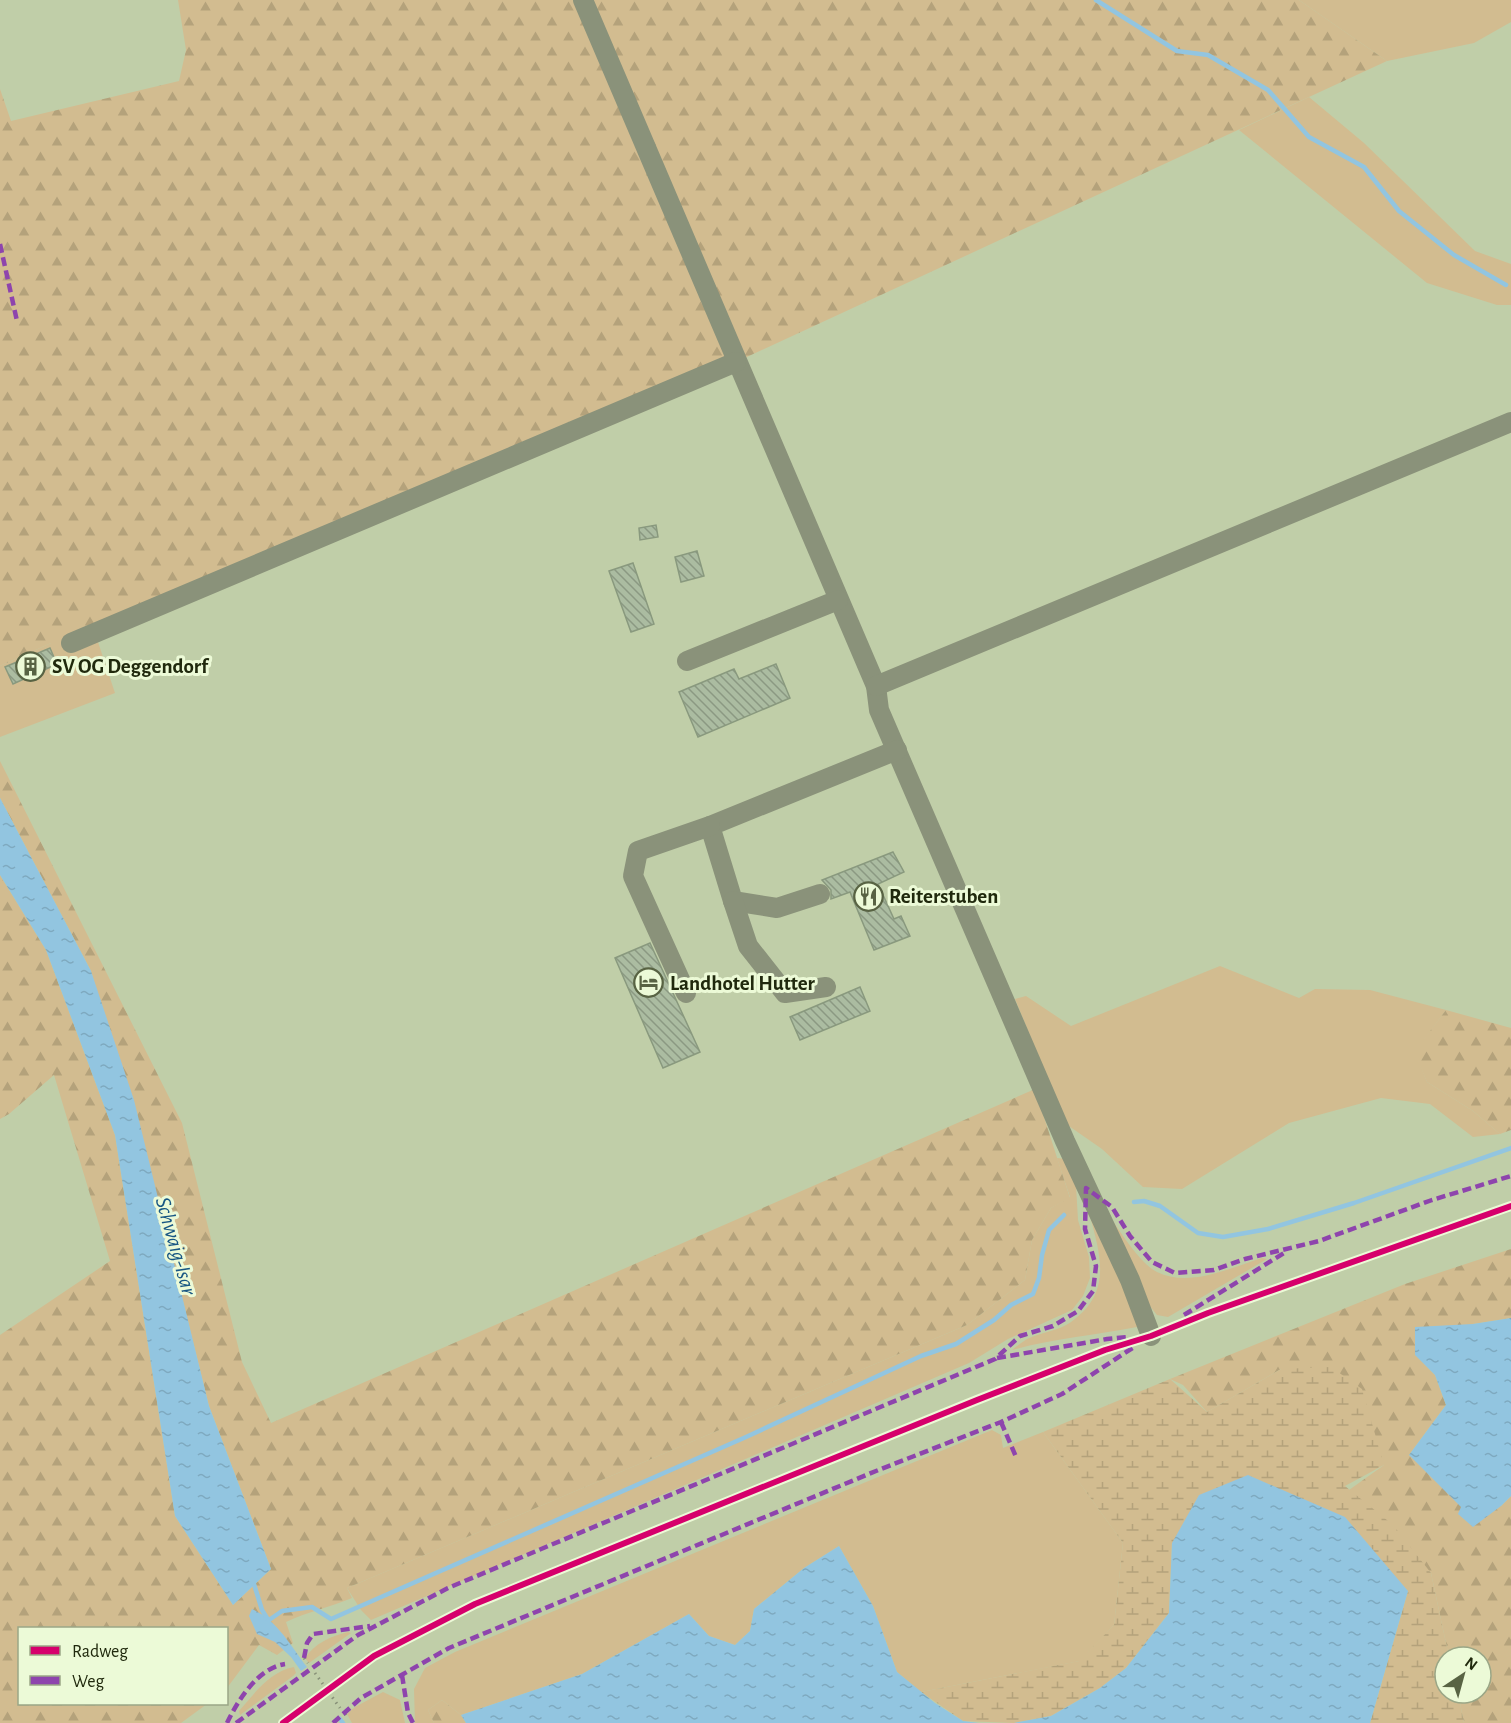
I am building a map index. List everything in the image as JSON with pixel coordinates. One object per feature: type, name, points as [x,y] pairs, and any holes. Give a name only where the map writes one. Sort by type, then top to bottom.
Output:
[{"type":"lane","points":[[583,0],[876,686],[879,710],[1051,1109],[1130,1280],[1151,1336]]},
{"type":"lane","points":[[71,643],[736,362]]},
{"type":"lane","points":[[876,686],[1511,422]]},
{"type":"lane","points":[[687,661],[838,600]]},
{"type":"lane","points":[[686,993],[633,876],[638,851],[710,826],[897,750]]},
{"type":"lane","points":[[710,826],[748,946],[785,993],[826,987]]},
{"type":"lane","points":[[733,901],[777,908],[820,894]]},
{"type":"path","points":[[304,1658],[308,1663]]},
{"type":"path","points":[[315,1673],[340,1708]]},
{"type":"path","points":[[345,1714],[347,1719]]},
{"type":"green space","points":[[178,0],[1299,0],[1387,61],[736,362],[71,643],[51,643],[0,666],[0,89],[11,121],[179,81],[186,50]]},
{"type":"green space","points":[[1299,0],[1511,0],[1511,22],[1474,43],[1387,61]]},
{"type":"green space","points":[[1309,97],[1364,143],[1475,251],[1511,264],[1511,305],[1497,305],[1427,283],[1239,130]]},
{"type":"green space","points":[[95,633],[115,693],[0,737],[0,666],[51,643],[71,643]]},
{"type":"green space","points":[[0,761],[182,1123],[242,1362],[271,1423],[1035,1089],[1070,1198],[1051,1208],[1032,1240],[1025,1280],[967,1325],[347,1588],[352,1598],[286,1622],[293,1643],[277,1655],[259,1645],[228,1687],[228,1627],[18,1627],[18,1705],[206,1705],[181,1723],[0,1723],[0,1335],[110,1261],[54,1075],[9,1114],[0,1119],[0,875],[46,950],[115,1135],[175,1516],[233,1605],[271,1569],[209,1406],[168,1241],[91,971],[0,798]]},
{"type":"green space","points":[[1220,966],[1299,998],[1315,989],[1370,990],[1446,1010],[1415,1052],[1427,1082],[1473,1111],[1500,1134],[1473,1137],[1430,1104],[1381,1098],[1289,1123],[1182,1189],[1143,1187],[1102,1149],[1066,1124],[1015,999],[1026,996],[1071,1026]]},
{"type":"green space","points":[[1446,1010],[1511,1028],[1511,1130],[1500,1134],[1473,1111],[1427,1082],[1414,1052]]},
{"type":"green space","points":[[1057,1158],[1067,1159],[1076,1186],[1078,1220],[1089,1257],[1090,1278],[1083,1296],[1072,1310],[1008,1339],[969,1363],[371,1620],[361,1610],[347,1588],[967,1325],[1025,1280],[1032,1240],[1051,1208],[1070,1197]]},
{"type":"green space","points":[[1106,1211],[1143,1261],[1157,1272],[1169,1276],[1182,1278],[1210,1275],[1262,1258],[1267,1259],[1168,1317],[1157,1315],[1146,1301]]},
{"type":"green space","points":[[1090,1216],[1139,1319],[1137,1327],[1012,1350],[1027,1339],[1071,1322],[1093,1299],[1098,1287],[1100,1260]]},
{"type":"green space","points":[[1511,1249],[1511,1318],[1473,1324],[1415,1354],[1435,1375],[1446,1405],[1409,1455],[1501,1506],[1511,1496],[1511,1723],[1464,1723],[1460,1705],[1493,1705],[1493,1645],[1446,1645],[1431,1573],[1349,1490],[1384,1465],[1281,1369],[1207,1412],[1183,1385],[1170,1379],[1405,1284]]},
{"type":"green space","points":[[1331,1367],[1362,1389],[1384,1465],[1345,1486],[1393,1525],[1431,1573],[1446,1645],[1433,1645],[1433,1705],[1460,1705],[1464,1723],[1370,1723],[1408,1591],[1172,1543],[1169,1613],[1126,1668],[1100,1688],[1051,1716],[1014,1723],[963,1721],[921,1692],[1079,1661],[1114,1625],[1123,1543],[1043,1432],[1170,1379],[1207,1412],[1281,1369]]},
{"type":"green space","points":[[992,1430],[1001,1435],[1003,1448],[1043,1432],[1123,1543],[1114,1625],[1080,1661],[921,1692],[897,1672],[873,1606],[839,1546],[804,1568],[754,1609],[750,1631],[735,1645],[709,1636],[689,1614],[582,1674],[461,1715],[442,1700],[428,1710],[434,1723],[415,1723],[414,1689],[425,1668],[455,1652]]},
{"type":"green space","points":[[348,1632],[351,1633],[309,1663],[305,1658],[324,1641]]},
{"type":"green space","points":[[294,1667],[296,1673],[293,1676],[240,1715],[239,1711],[263,1684],[277,1673]]},
{"type":"green space","points":[[383,1692],[400,1700],[405,1723],[352,1723],[347,1714],[355,1707]]},
{"type":"green space","points":[[442,1700],[461,1715],[466,1723],[434,1723],[428,1710]]},
{"type":"water","points":[[0,798],[91,971],[134,1100],[209,1406],[271,1569],[233,1605],[175,1516],[115,1135],[46,950],[0,875]]},
{"type":"water","points":[[1511,1318],[1511,1496],[1473,1527],[1458,1514],[1461,1507],[1409,1455],[1446,1405],[1435,1375],[1415,1355],[1415,1327],[1473,1324]]},
{"type":"water","points":[[1248,1475],[1345,1517],[1408,1591],[1370,1723],[1014,1723],[1051,1716],[1100,1688],[1126,1668],[1169,1613],[1172,1543],[1199,1495]]},
{"type":"water","points":[[839,1546],[873,1606],[897,1672],[935,1703],[963,1721],[979,1723],[466,1723],[461,1715],[582,1674],[689,1614],[709,1636],[735,1645],[750,1631],[754,1609],[804,1568]]},
{"type":"water","points":[[252,1609],[276,1627],[307,1667],[301,1671],[291,1657],[275,1642],[257,1634],[249,1616]]},
{"type":"building","points":[[656,525],[658,537],[640,540],[639,528]]},
{"type":"building","points":[[697,551],[704,576],[681,582],[675,557]]},
{"type":"building","points":[[633,563],[654,624],[631,632],[609,571]]},
{"type":"building","name":"SV OG Deggendorf","points":[[50,648],[57,664],[13,684],[5,667]]},
{"type":"building","points":[[776,664],[790,698],[698,737],[679,692],[734,669],[739,679]]},
{"type":"building","points":[[893,852],[904,872],[878,884],[894,919],[901,916],[910,936],[874,950],[850,892],[831,899],[831,890],[822,880]]},
{"type":"building","points":[[650,943],[700,1052],[663,1068],[615,958]]},
{"type":"building","points":[[860,987],[870,1011],[800,1040],[790,1017]]},
{"type":"waterway","points":[[1096,0],[1177,51],[1208,55],[1268,90],[1309,137],[1364,167],[1399,211],[1454,255],[1506,285]]},
{"type":"waterway","points":[[1134,1202],[1144,1201],[1160,1206],[1198,1233],[1223,1237],[1268,1229],[1354,1203],[1511,1148]]},
{"type":"waterway","points":[[269,1620],[282,1611],[312,1607],[331,1619],[746,1437],[921,1356],[956,1344],[994,1320],[1011,1305],[1033,1294],[1039,1278],[1049,1230],[1064,1215]]},
{"type":"waterway","name":"Schwaig-Isar","points":[[253,1581],[262,1610],[267,1618]]},
{"type":"waterway","name":"Schwaig-Isar","points":[[340,1719],[343,1723]]},
{"type":"marked path","points":[[0,244],[17,321]]},
{"type":"marked path","points":[[236,1723],[358,1635],[448,1588],[995,1359],[1020,1336],[1053,1326],[1078,1311],[1093,1291],[1096,1266],[1085,1229],[1086,1188],[1112,1207],[1130,1236],[1152,1262],[1175,1273],[1214,1270],[1245,1259],[1319,1241],[1432,1200],[1511,1176]]},
{"type":"marked path","points":[[1184,1315],[1284,1253]]},
{"type":"marked path","points":[[997,1358],[1127,1337]]},
{"type":"marked path","points":[[333,1723],[361,1698],[449,1648],[876,1471],[1001,1422],[1062,1394],[1134,1347]]},
{"type":"marked path","points":[[1001,1422],[1017,1459]]},
{"type":"marked path","points":[[304,1658],[307,1643],[313,1634],[370,1626]]},
{"type":"marked path","points":[[227,1723],[250,1686],[266,1672],[285,1664]]},
{"type":"marked path","points":[[402,1675],[408,1713],[413,1723]]},
{"type":"cycle path","points":[[283,1723],[374,1656],[475,1604],[1105,1350],[1151,1336],[1208,1313],[1511,1206]]},
{"type":"place","name":"SV OG Deggendorf","points":[[31,666]]},
{"type":"place","name":"Reiterstuben","points":[[868,896]]},
{"type":"place","name":"Landhotel Hutter","points":[[649,983]]}]
